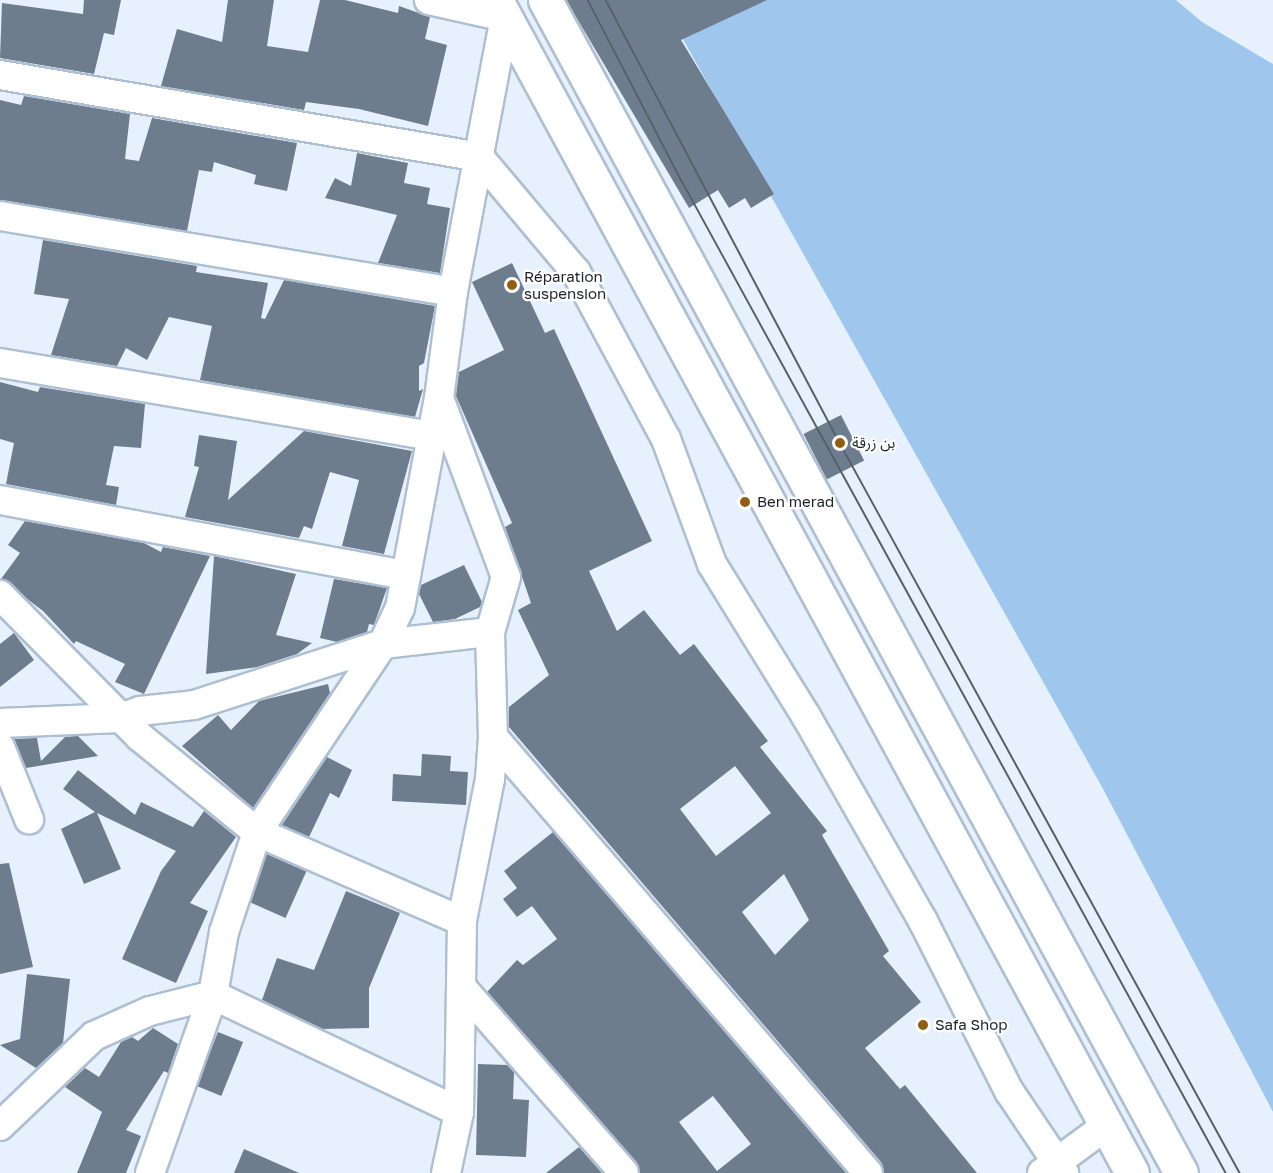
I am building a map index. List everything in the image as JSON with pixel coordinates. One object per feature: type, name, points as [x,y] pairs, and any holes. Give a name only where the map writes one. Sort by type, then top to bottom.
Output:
[{"type":"main road","points":[[545,0],[1181,1173]]},
{"type":"main road","points":[[501,9],[1132,1173]]},
{"type":"street","points":[[150,1173],[213,995],[224,932],[257,832],[382,644],[400,608],[430,436],[439,398],[453,292],[479,157],[501,9],[429,0]]},
{"type":"street","points":[[0,75],[479,157],[576,272],[666,439],[712,564],[806,716],[923,921],[1009,1091],[1054,1169],[1106,1126]]},
{"type":"street","points":[[0,216],[453,292]]},
{"type":"street","points":[[0,363],[430,436]]},
{"type":"street","points":[[439,398],[506,577],[490,632],[494,736],[490,778],[462,921],[463,989],[459,1112],[446,1173]]},
{"type":"street","points":[[0,500],[406,575]]},
{"type":"street","points":[[0,595],[120,718],[257,832],[462,921]]},
{"type":"street","points":[[0,723],[120,718],[140,711],[194,705],[382,644],[490,632]]},
{"type":"street","points":[[494,736],[868,1173]]},
{"type":"street","points":[[0,747],[29,819]]},
{"type":"street","points":[[463,989],[624,1173]]},
{"type":"street","points":[[2,1114],[94,1036],[150,1011],[213,995],[459,1112]]},
{"type":"shaded area","points":[[661,0],[1176,0],[1202,22],[1273,64],[1273,1112],[1102,787]]},
{"type":"building","points":[[84,0],[121,0],[114,35],[104,33],[94,74],[0,58],[2,3],[83,14]]},
{"type":"building","points":[[228,0],[274,0],[267,46],[308,52],[320,0],[345,0],[398,13],[399,6],[430,17],[425,39],[447,45],[428,126],[359,109],[306,102],[304,110],[161,86],[177,29],[222,42]]},
{"type":"building","points":[[566,0],[767,0],[681,40],[774,194],[751,208],[745,198],[729,208],[718,190],[689,208]]},
{"type":"building","points":[[24,96],[130,114],[125,159],[139,161],[152,118],[297,143],[287,191],[254,184],[256,175],[214,162],[212,172],[199,170],[187,231],[0,200],[0,100],[21,105]]},
{"type":"building","points":[[357,153],[408,163],[404,183],[430,188],[427,204],[450,208],[440,273],[378,263],[397,215],[325,198],[335,178],[351,186]]},
{"type":"building","points":[[43,240],[197,266],[196,272],[268,283],[261,318],[265,319],[284,280],[435,306],[424,363],[419,366],[419,391],[423,389],[415,417],[200,380],[212,326],[169,317],[147,360],[126,348],[117,366],[51,355],[69,299],[34,294]]},
{"type":"building","points":[[512,263],[545,333],[554,329],[652,541],[589,571],[617,631],[644,610],[680,655],[694,644],[768,741],[760,747],[827,831],[822,835],[889,951],[883,956],[921,1002],[865,1048],[900,1089],[905,1085],[977,1173],[884,1173],[881,1162],[509,727],[509,707],[549,675],[518,610],[531,603],[505,527],[512,523],[456,396],[459,372],[504,350],[472,282]],"holes":[[[735,766],[771,813],[716,856],[680,809]],[[784,874],[809,920],[775,955],[742,912]]]},
{"type":"building","points":[[0,382],[38,392],[40,387],[145,404],[141,448],[114,446],[106,485],[119,487],[116,505],[6,484],[14,443],[0,439]]},
{"type":"building","points":[[841,415],[864,460],[827,480],[804,434]]},
{"type":"building","points":[[304,431],[412,451],[384,554],[342,546],[359,480],[330,472],[312,529],[304,526],[299,538],[185,517],[199,467],[194,466],[199,435],[237,441],[228,500]]},
{"type":"building","points":[[25,521],[144,543],[161,552],[163,547],[210,556],[144,694],[115,682],[125,664],[76,641],[74,644],[43,611],[1,579],[20,553],[8,545]]},
{"type":"building","points":[[214,556],[296,574],[276,635],[312,643],[297,654],[257,667],[206,674]]},
{"type":"building","points":[[464,565],[482,602],[480,607],[455,619],[433,622],[419,594],[421,585]]},
{"type":"building","points":[[334,579],[387,588],[374,625],[369,624],[367,632],[337,642],[320,638]]},
{"type":"building","points":[[14,633],[34,660],[0,687],[0,644]]},
{"type":"building","points":[[328,684],[330,693],[253,808],[182,746],[218,715],[231,730],[259,701]]},
{"type":"building","points":[[78,736],[98,756],[26,768],[14,739],[37,738],[41,761],[65,737]]},
{"type":"building","points":[[422,754],[451,756],[450,771],[468,772],[466,805],[392,801],[393,774],[421,776]]},
{"type":"building","points":[[327,757],[352,770],[339,798],[330,793],[309,837],[282,825]]},
{"type":"building","points":[[78,770],[135,815],[141,802],[193,827],[204,811],[236,837],[190,903],[208,911],[176,983],[122,959],[161,871],[176,851],[97,813],[121,869],[84,884],[61,829],[95,812],[63,789]]},
{"type":"building","points":[[553,832],[846,1173],[640,1173],[636,1162],[487,992],[517,960],[523,965],[557,939],[532,906],[517,917],[503,899],[517,888],[504,871]],"holes":[[[713,1096],[751,1144],[717,1171],[679,1122]]]},
{"type":"building","points":[[267,854],[306,871],[286,918],[246,901]]},
{"type":"building","points":[[9,863],[33,967],[0,974],[0,864]]},
{"type":"building","points":[[346,891],[400,913],[369,988],[369,1028],[322,1029],[262,1000],[277,958],[314,970]]},
{"type":"building","points":[[27,974],[70,979],[63,1043],[36,1068],[0,1045],[20,1039]]},
{"type":"building","points":[[153,1028],[178,1044],[168,1073],[164,1071],[126,1130],[141,1136],[126,1173],[77,1173],[102,1112],[65,1087],[85,1068],[99,1077],[121,1042],[132,1037],[138,1041]]},
{"type":"building","points":[[218,1032],[243,1042],[221,1096],[196,1086]]},
{"type":"building","points":[[478,1064],[507,1065],[514,1072],[513,1099],[529,1100],[526,1157],[476,1155]]},
{"type":"building","points":[[579,1147],[602,1173],[546,1173]]},
{"type":"building","points":[[244,1149],[299,1173],[234,1173]]},
{"type":"tram line","points":[[588,0],[682,181],[1226,1173]]},
{"type":"tram line","points":[[606,0],[840,443],[1240,1173]]},
{"type":"place","name":"Réparation suspension","points":[[512,285]]},
{"type":"place","name":"بن زرقة","points":[[840,443]]},
{"type":"place","name":"Ben merad","points":[[745,502]]},
{"type":"place","name":"Safa Shop","points":[[923,1025]]}]
